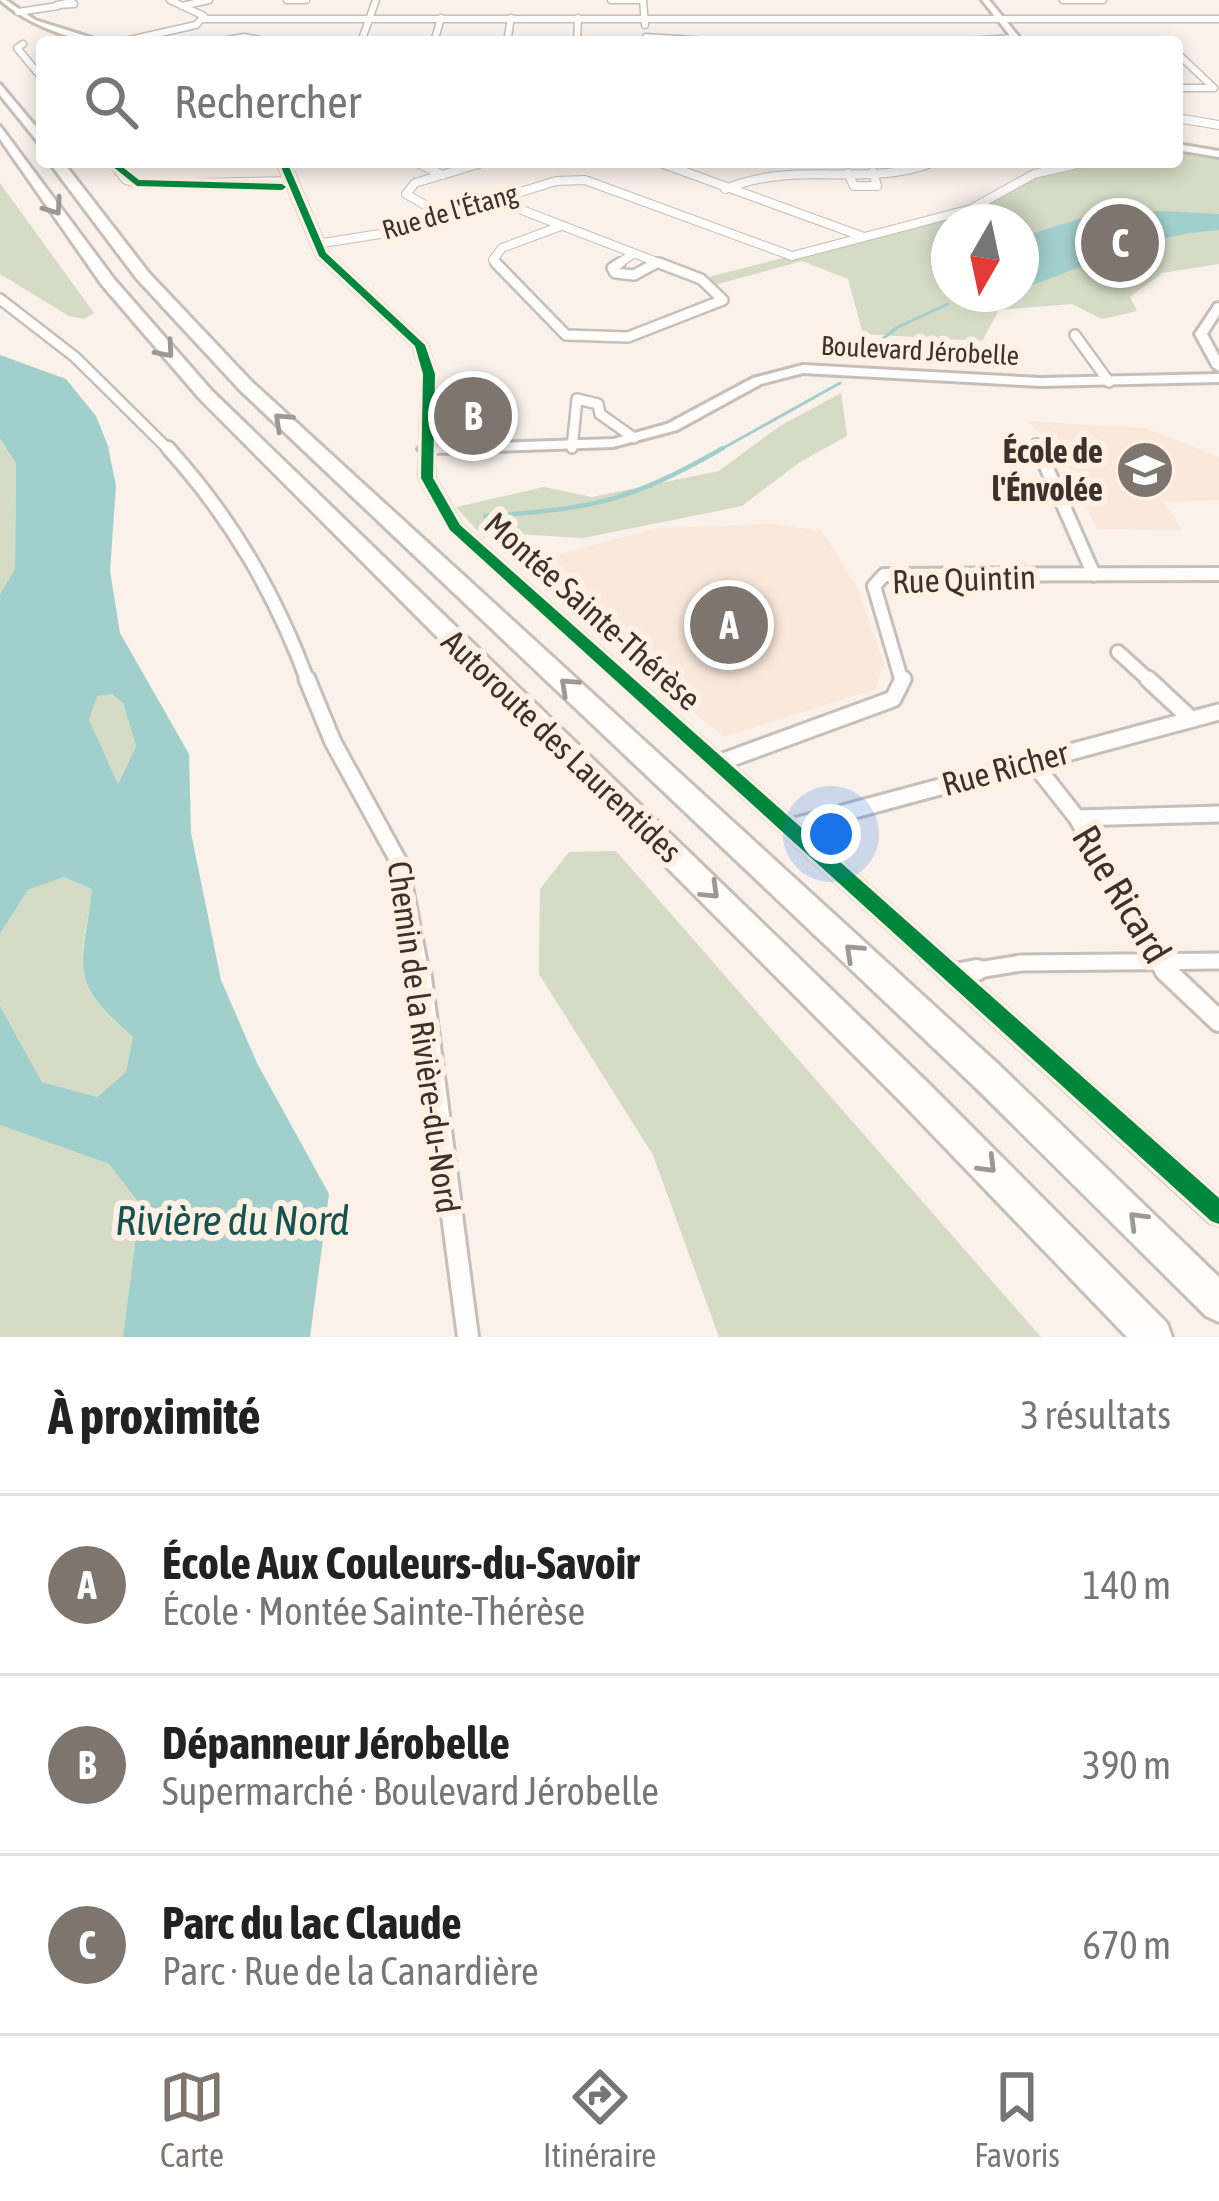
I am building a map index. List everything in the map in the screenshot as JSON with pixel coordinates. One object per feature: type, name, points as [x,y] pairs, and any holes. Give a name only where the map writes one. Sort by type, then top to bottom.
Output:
[{"type":"highway","points":[[0,87],[36,135]]},
{"type":"highway","name":"Autoroute des Laurentides","points":[[0,130],[108,282],[218,407],[886,1064],[1153,1337]]},
{"type":"highway","name":"Autoroute des Laurentides","points":[[61,168],[143,277],[246,386],[986,1075],[1219,1303]]},
{"type":"street","points":[[2,0],[39,24],[80,36]]},
{"type":"street","points":[[170,0],[202,19]]},
{"type":"street","points":[[182,6],[209,0]]},
{"type":"street","points":[[287,0],[306,0]]},
{"type":"street","points":[[364,36],[376,0]]},
{"type":"street","points":[[610,0],[644,0],[646,36]]},
{"type":"street","points":[[985,0],[1015,36]]},
{"type":"street","points":[[1062,0],[1081,18]]},
{"type":"street","points":[[1062,0],[1103,0]]},
{"type":"street","points":[[18,11],[58,6]]},
{"type":"street","points":[[436,36],[442,18]]},
{"type":"street","points":[[508,36],[511,18]]},
{"type":"street","points":[[577,36],[578,18]]},
{"type":"street","points":[[141,36],[202,19],[1219,19]]},
{"type":"street","points":[[1206,19],[1219,30]]},
{"type":"street","points":[[23,44],[17,48],[36,71]]},
{"type":"street","points":[[1183,58],[1216,88]]},
{"type":"street","points":[[1183,88],[1216,88]]},
{"type":"street","points":[[1183,116],[1219,114]]},
{"type":"street","points":[[1183,117],[1219,125]]},
{"type":"street","points":[[1183,148],[1219,154]]},
{"type":"street","points":[[116,168],[128,181],[141,184],[291,181]]},
{"type":"street","name":"Montée Sainte-Thérèse","points":[[286,168],[316,244],[420,345],[429,380],[424,449],[431,489],[466,540],[1219,1213]]},
{"type":"street","points":[[428,168],[443,175]]},
{"type":"street","points":[[444,216],[406,194],[415,183],[466,168]]},
{"type":"street","points":[[673,168],[864,236],[970,209],[1034,174],[1059,168]]},
{"type":"street","points":[[724,189],[764,173],[913,172],[921,168]]},
{"type":"street","points":[[848,172],[854,186],[866,189],[877,186],[873,172]]},
{"type":"street","name":"Rue de l'Étang","points":[[316,244],[393,232],[556,181],[585,180],[785,255],[864,236]]},
{"type":"street","points":[[496,200],[701,279],[723,300],[628,337],[566,335],[493,260],[502,248],[561,226]]},
{"type":"street","points":[[633,254],[612,268],[615,274],[634,275],[656,263]]},
{"type":"street","name":"Chemin de la Rivière-du-Nord","points":[[0,299],[102,381],[241,540],[275,598],[335,746],[397,846],[413,913],[468,1337]]},
{"type":"street","points":[[1219,306],[1201,334],[1219,367]]},
{"type":"street","points":[[1076,335],[1109,382]]},
{"type":"street","name":"Boulevard Jérobelle","points":[[424,449],[572,448],[634,438],[692,418],[757,381],[803,369],[1109,382],[1219,379]]},
{"type":"street","points":[[572,448],[577,399],[598,404],[600,414],[634,438]]},
{"type":"street","points":[[1036,444],[1094,575]]},
{"type":"street","name":"Rue Quintin","points":[[718,764],[892,699],[904,678],[874,586],[884,575],[1219,574]]},
{"type":"street","points":[[1118,652],[1191,719]]},
{"type":"street","name":"Rue Richer","points":[[791,827],[1219,712]]},
{"type":"street","name":"Rue Ricard","points":[[1032,761],[1077,818],[1156,962],[1219,1021]]},
{"type":"street","points":[[1077,818],[1219,814]]},
{"type":"street","points":[[956,974],[1021,962],[1219,961]]},
{"type":"shaded area","points":[[444,385],[499,388],[500,440],[439,437]]},
{"type":"shaded area","name":"École de l'Énvolée","points":[[1027,421],[1146,428],[1219,457],[1219,500],[1164,502],[1182,530],[1097,529],[1061,451]]},
{"type":"shaded area","points":[[773,524],[822,531],[857,587],[884,663],[876,689],[724,737],[516,566],[657,528]]},
{"type":"green space","points":[[1183,148],[1219,154],[1219,264],[1162,273],[1130,297],[1137,311],[1102,319],[1072,304],[1039,307],[1039,204],[979,204],[1014,182],[1064,168],[1183,168]]},
{"type":"green space","points":[[0,183],[94,313],[84,319],[69,316],[0,274]]},
{"type":"green space","points":[[931,219],[931,312],[998,312],[982,341],[863,334],[848,279],[802,261],[711,286],[701,279]]},
{"type":"green space","points":[[841,393],[847,436],[800,462],[742,506],[583,538],[498,533],[484,538],[456,507],[544,487],[592,497],[719,471],[780,426]]},
{"type":"green space","points":[[0,440],[16,463],[15,569],[0,594]]},
{"type":"green space","points":[[112,694],[123,703],[136,746],[117,785],[89,720],[97,695]]},
{"type":"green space","points":[[616,851],[1041,1337],[719,1337],[653,1155],[539,974],[540,889],[569,852]]},
{"type":"green space","points":[[64,877],[93,889],[83,972],[97,1002],[133,1037],[126,1072],[97,1097],[42,1082],[0,1006],[0,934],[28,890]]},
{"type":"green space","points":[[0,1125],[109,1164],[140,1206],[123,1337],[0,1337]]},
{"type":"water","points":[[1095,214],[1219,214],[1219,230],[1142,244],[1039,282],[1039,231]]},
{"type":"water","name":"Rivière du Nord","points":[[0,355],[66,379],[96,416],[108,446],[116,486],[110,571],[120,633],[189,754],[191,833],[221,980],[257,1063],[329,1194],[310,1337],[123,1337],[140,1205],[109,1164],[0,1125],[0,1006],[42,1082],[97,1097],[126,1072],[133,1037],[97,1001],[84,972],[92,889],[64,877],[28,890],[0,934],[0,594],[15,569],[16,463],[0,439]],"holes":[[[112,694],[123,703],[136,746],[118,784],[89,720],[97,696]]]},
{"type":"waterway","points":[[855,360],[898,327],[931,312]]},
{"type":"waterway","points":[[718,451],[840,383]]},
{"type":"waterway","points":[[485,516],[609,500],[723,448]]},
{"type":"cycle path","points":[[118,168],[137,183],[282,187]]},
{"type":"cycle path","points":[[286,168],[322,254],[420,345],[429,374],[427,478],[455,527],[1219,1213]]},
{"type":"place","name":"Parc du lac Claude","points":[[1120,243]]},
{"type":"place","name":"Dépanneur Jérobelle","points":[[473,416]]},
{"type":"place","name":"École de l'Énvolée","points":[[1145,470]]},
{"type":"place","name":"École Aux Couleurs-du-Savoir","points":[[729,625]]}]
